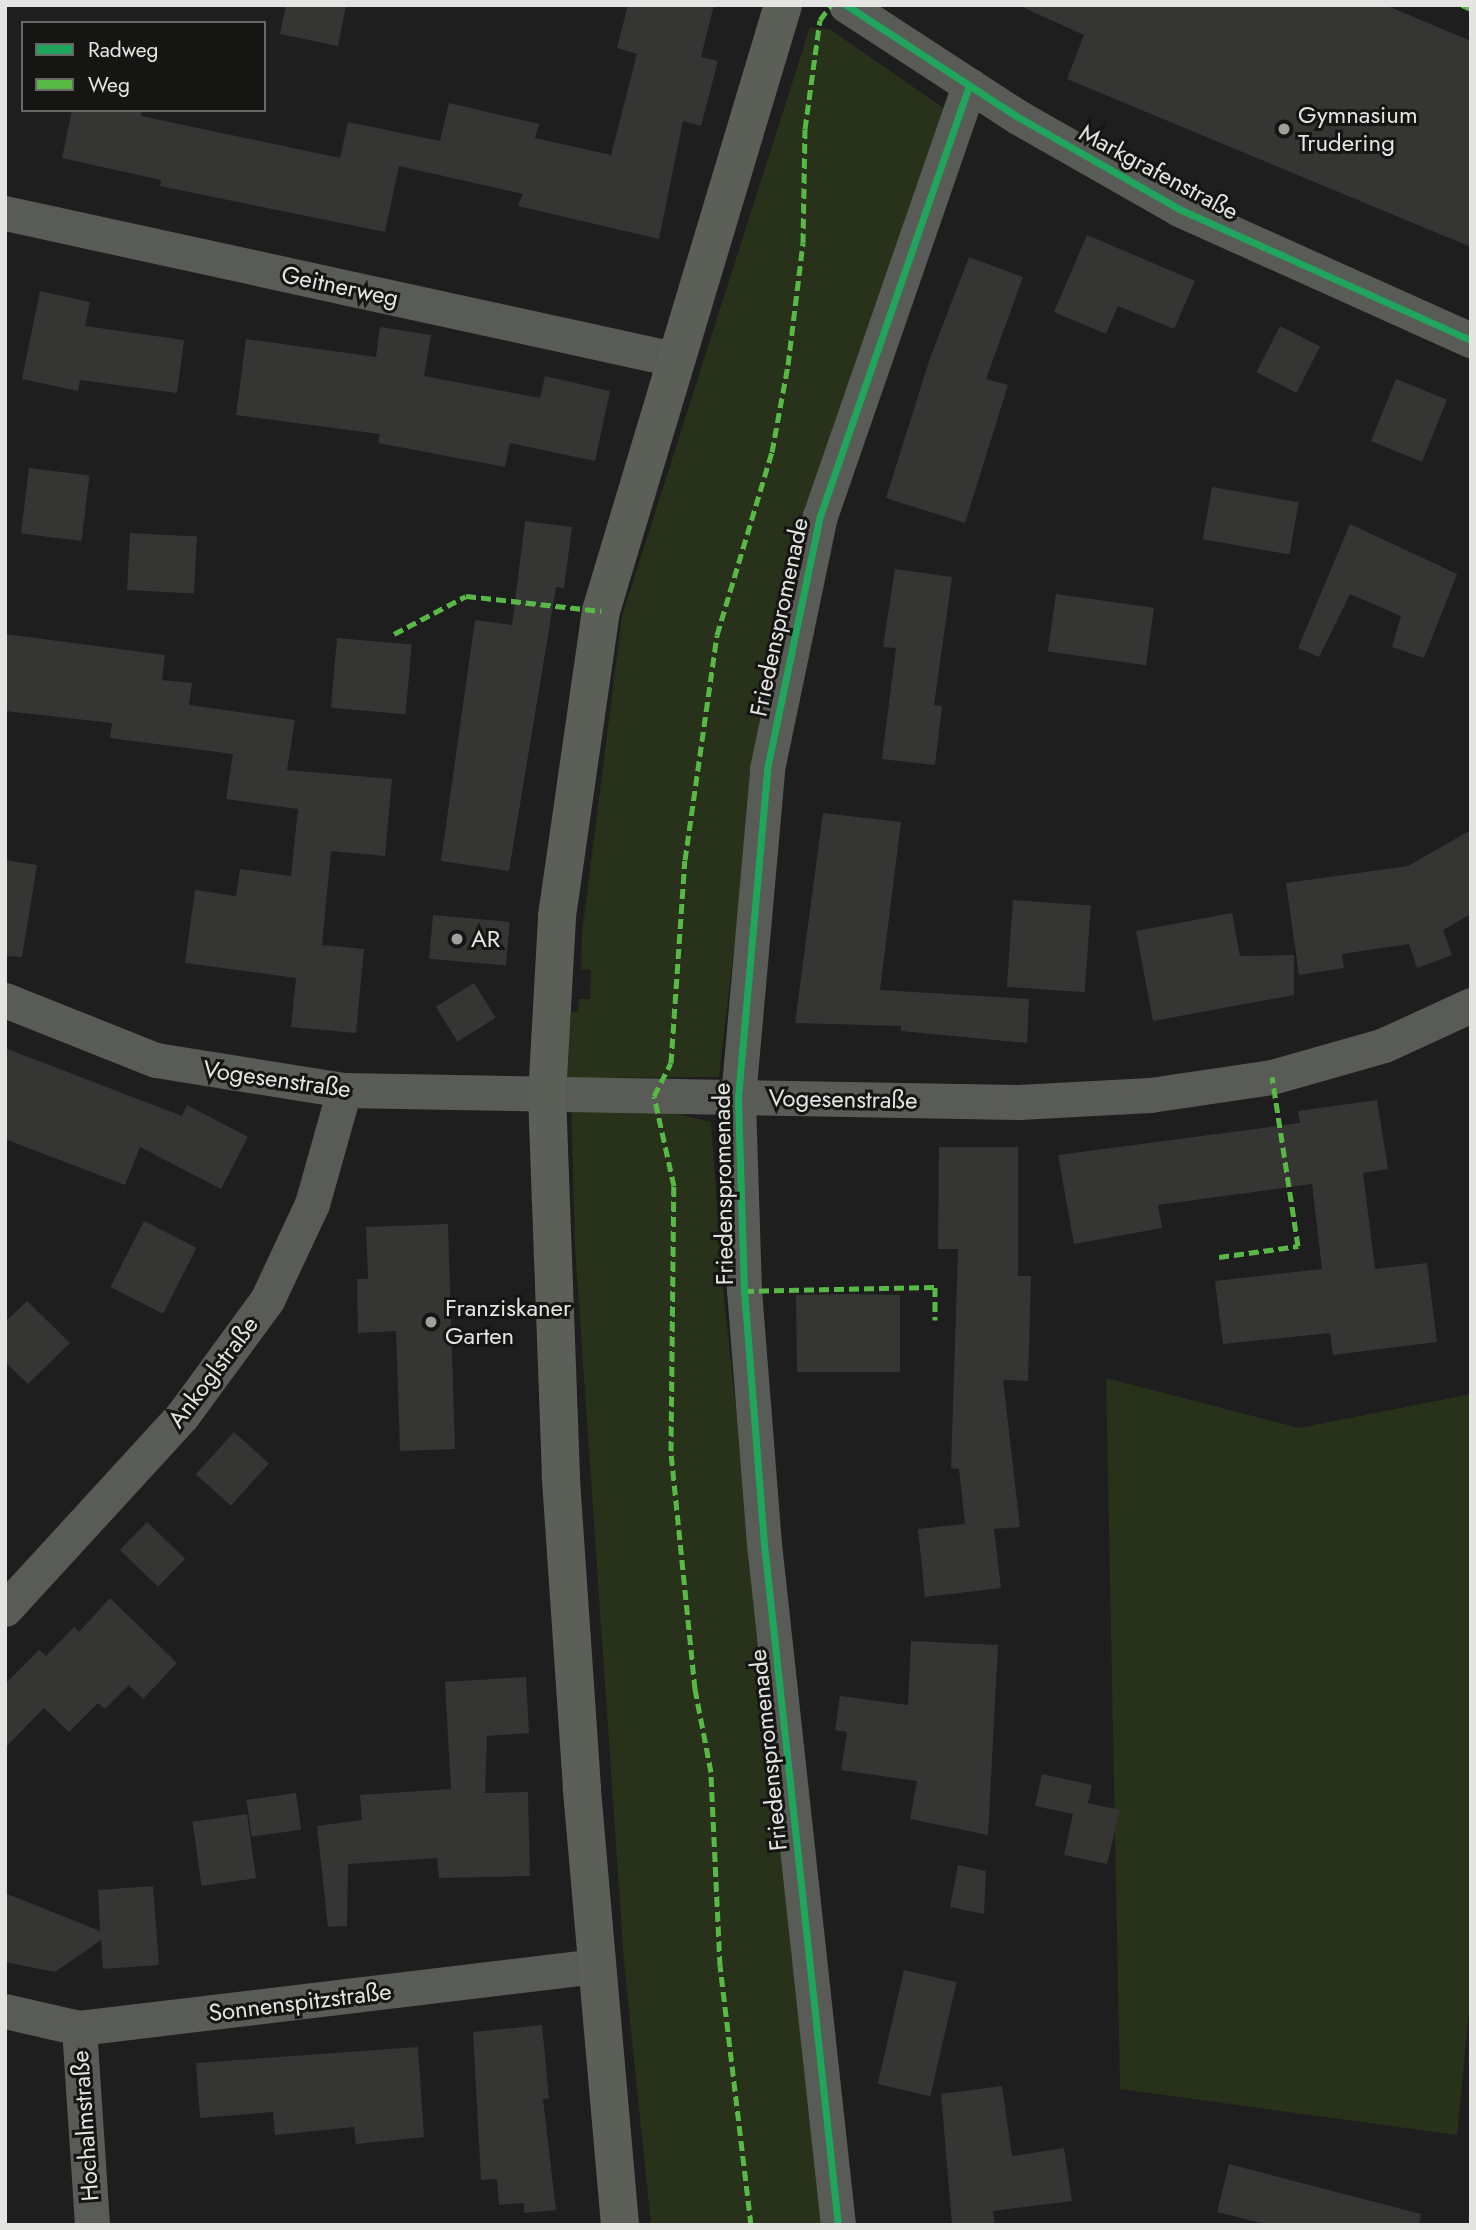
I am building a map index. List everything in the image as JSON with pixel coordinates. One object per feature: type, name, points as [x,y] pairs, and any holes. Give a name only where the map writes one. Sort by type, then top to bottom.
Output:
[{"type":"street","points":[[620,2225],[568,1615],[547,1097],[557,916],[601,611],[674,359],[783,5]]},
{"type":"street","name":"Markgrafenstraße","points":[[846,5],[970,85],[1180,209],[1471,340]]},
{"type":"street","name":"Friedenspromenade","points":[[838,2225],[763,1531],[744,1291],[738,1097],[767,769],[820,516],[970,85]]},
{"type":"street","name":"Geitnerweg","points":[[5,214],[674,359]]},
{"type":"street","name":"Vogesenstraße","points":[[5,1000],[156,1060],[344,1090],[547,1097],[1019,1102],[1150,1095],[1272,1077],[1384,1045],[1471,1005]]},
{"type":"street","name":"Ankoglstraße","points":[[5,1609],[182,1416],[267,1300],[312,1204],[344,1090]]},
{"type":"street","name":"Sonnenspitzstraße","points":[[5,2011],[79,2028],[597,1966]]},
{"type":"street","name":"Hochalmstraße","points":[[79,2028],[92,2225]]},
{"type":"green space","points":[[810,27],[831,30],[945,109],[755,768],[719,1077],[567,1078],[571,1012],[578,1012],[579,999],[590,999],[591,970],[581,969],[582,933],[622,616]]},
{"type":"green space","points":[[571,1108],[670,1112],[711,1122],[723,1289],[825,2225],[651,2225],[624,1962],[575,1246]]},
{"type":"green space","points":[[1106,1378],[1299,1428],[1471,1394],[1471,1991],[1457,2135],[1120,2089]]},
{"type":"building","points":[[286,5],[346,5],[338,46],[280,34]]},
{"type":"building","points":[[628,5],[714,5],[701,57],[718,61],[701,126],[683,121],[659,239],[518,206],[523,194],[399,166],[385,232],[160,186],[161,180],[62,158],[72,112],[142,112],[141,116],[340,158],[348,122],[440,141],[449,103],[539,124],[535,138],[611,155],[637,54],[617,48]]},
{"type":"building","name":"Gymnasium Trudering","points":[[1018,5],[1385,5],[1471,41],[1471,247],[1067,79],[1084,35]]},
{"type":"building","points":[[1087,235],[1195,281],[1174,329],[1118,306],[1106,334],[1054,312]]},
{"type":"building","points":[[969,257],[1023,277],[986,379],[1008,385],[965,523],[886,498],[929,361]]},
{"type":"building","points":[[40,291],[90,302],[85,326],[184,340],[177,393],[80,380],[78,391],[22,379]]},
{"type":"building","points":[[1280,326],[1320,346],[1296,393],[1256,372]]},
{"type":"building","points":[[380,327],[431,335],[424,376],[540,398],[545,376],[610,391],[595,461],[510,443],[505,467],[378,443],[380,434],[236,415],[246,339],[376,357]]},
{"type":"building","points":[[1396,379],[1447,400],[1422,462],[1371,441]]},
{"type":"building","points":[[29,468],[90,475],[82,541],[21,534]]},
{"type":"building","points":[[1212,487],[1299,502],[1289,554],[1203,539]]},
{"type":"building","points":[[525,521],[572,527],[564,588],[556,587],[509,871],[441,861],[475,620],[512,625]]},
{"type":"building","points":[[1350,524],[1457,574],[1424,658],[1392,647],[1401,616],[1350,594],[1319,657],[1298,648]]},
{"type":"building","points":[[130,533],[197,537],[194,593],[127,590]]},
{"type":"building","points":[[895,569],[952,577],[934,705],[942,706],[935,765],[882,759],[896,648],[883,647]]},
{"type":"building","points":[[1056,594],[1154,608],[1146,665],[1048,651]]},
{"type":"building","points":[[5,634],[165,655],[162,680],[192,683],[189,705],[295,720],[287,770],[392,779],[385,856],[331,851],[322,945],[364,949],[356,1033],[291,1027],[296,978],[185,963],[195,890],[236,896],[240,869],[291,876],[298,809],[226,799],[233,754],[110,738],[112,723],[5,711]]},
{"type":"building","points":[[337,638],[412,645],[406,714],[331,708]]},
{"type":"building","points":[[823,813],[901,822],[880,990],[1029,999],[1027,1043],[901,1031],[901,1026],[795,1023]]},
{"type":"building","points":[[1471,830],[1471,914],[1443,930],[1452,955],[1417,968],[1409,944],[1342,954],[1344,968],[1299,975],[1286,883],[1408,866]]},
{"type":"building","points":[[5,860],[37,865],[22,957],[5,956]]},
{"type":"building","points":[[1013,900],[1091,905],[1085,992],[1007,987]]},
{"type":"building","points":[[1232,913],[1240,956],[1294,955],[1294,995],[1153,1021],[1136,931]]},
{"type":"building","name":"AR","points":[[433,915],[510,922],[506,966],[429,959]]},
{"type":"building","points":[[474,983],[496,1018],[458,1042],[436,1007]]},
{"type":"building","points":[[5,1048],[182,1116],[187,1105],[248,1137],[221,1189],[140,1147],[125,1185],[5,1139]]},
{"type":"building","points":[[1377,1100],[1388,1169],[1363,1173],[1375,1269],[1427,1263],[1437,1342],[1333,1355],[1330,1333],[1223,1344],[1215,1281],[1322,1269],[1312,1184],[1158,1205],[1162,1228],[1074,1244],[1058,1155],[1300,1123],[1298,1111]]},
{"type":"building","points":[[939,1147],[1018,1147],[1018,1276],[1031,1276],[1028,1381],[1003,1380],[1020,1527],[994,1529],[1001,1588],[925,1597],[918,1529],[965,1524],[959,1469],[951,1468],[958,1249],[938,1249]]},
{"type":"building","points":[[144,1221],[197,1248],[163,1314],[110,1287]]},
{"type":"building","points":[[448,1224],[455,1449],[400,1451],[396,1331],[358,1333],[357,1279],[368,1279],[366,1227]]},
{"type":"building","points":[[796,1295],[900,1295],[900,1372],[797,1372]]},
{"type":"building","points":[[27,1301],[70,1343],[28,1384],[5,1362],[5,1322]]},
{"type":"building","points":[[234,1432],[269,1463],[231,1506],[196,1474]]},
{"type":"building","points":[[147,1522],[185,1559],[158,1587],[120,1550]]},
{"type":"building","points":[[110,1598],[177,1663],[143,1699],[129,1685],[105,1709],[98,1703],[69,1732],[44,1708],[5,1748],[5,1684],[39,1650],[46,1656],[74,1627],[79,1632]]},
{"type":"building","points":[[911,1641],[998,1645],[988,1835],[910,1819],[917,1781],[841,1770],[847,1732],[835,1730],[840,1696],[908,1705]]},
{"type":"building","points":[[526,1677],[529,1733],[487,1736],[485,1793],[528,1792],[530,1876],[439,1878],[437,1858],[348,1864],[347,1926],[328,1927],[317,1826],[362,1820],[360,1795],[451,1789],[445,1682]]},
{"type":"building","points":[[1042,1774],[1092,1785],[1088,1803],[1120,1810],[1107,1864],[1064,1855],[1073,1814],[1035,1806]]},
{"type":"building","points":[[296,1793],[301,1830],[252,1837],[246,1800]]},
{"type":"building","points":[[247,1814],[256,1878],[202,1886],[193,1822]]},
{"type":"building","points":[[958,1865],[986,1871],[984,1914],[950,1907]]},
{"type":"building","points":[[153,1886],[159,1965],[103,1969],[101,1940],[55,1972],[5,1962],[5,1893],[100,1931],[98,1890]]},
{"type":"building","points":[[904,1970],[957,1982],[930,2096],[878,2084]]},
{"type":"building","points":[[542,2025],[549,2098],[543,2099],[556,2210],[524,2213],[524,2203],[499,2205],[497,2179],[481,2180],[473,2032]]},
{"type":"building","points":[[418,2047],[424,2137],[356,2144],[354,2127],[275,2135],[273,2112],[200,2118],[196,2063]]},
{"type":"building","points":[[1002,2086],[1012,2156],[1064,2148],[1072,2201],[993,2211],[995,2225],[952,2225],[941,2094]]},
{"type":"building","points":[[1229,2164],[1421,2214],[1419,2225],[1269,2225],[1217,2212]]},
{"type":"marked path","points":[[751,2225],[720,1966],[711,1772],[695,1689],[671,1451],[674,1186],[654,1096],[671,1063],[685,860],[717,635],[772,452],[788,365],[803,243],[805,129],[820,20],[831,5]]},
{"type":"marked path","points":[[1462,5],[1471,9]]},
{"type":"marked path","points":[[394,634],[466,596],[601,611]]},
{"type":"marked path","points":[[1219,1257],[1298,1246],[1272,1077]]},
{"type":"marked path","points":[[744,1291],[935,1287],[935,1320]]},
{"type":"cycle path","points":[[846,5],[1018,117],[1179,209],[1471,340]]},
{"type":"cycle path","points":[[838,2225],[764,1544],[744,1291],[738,1097],[767,769],[820,516],[969,85]]},
{"type":"place","name":"Gymnasium Trudering","points":[[1284,129]]},
{"type":"place","name":"AR","points":[[457,939]]},
{"type":"place","name":"Franziskaner Garten","points":[[431,1322]]}]
